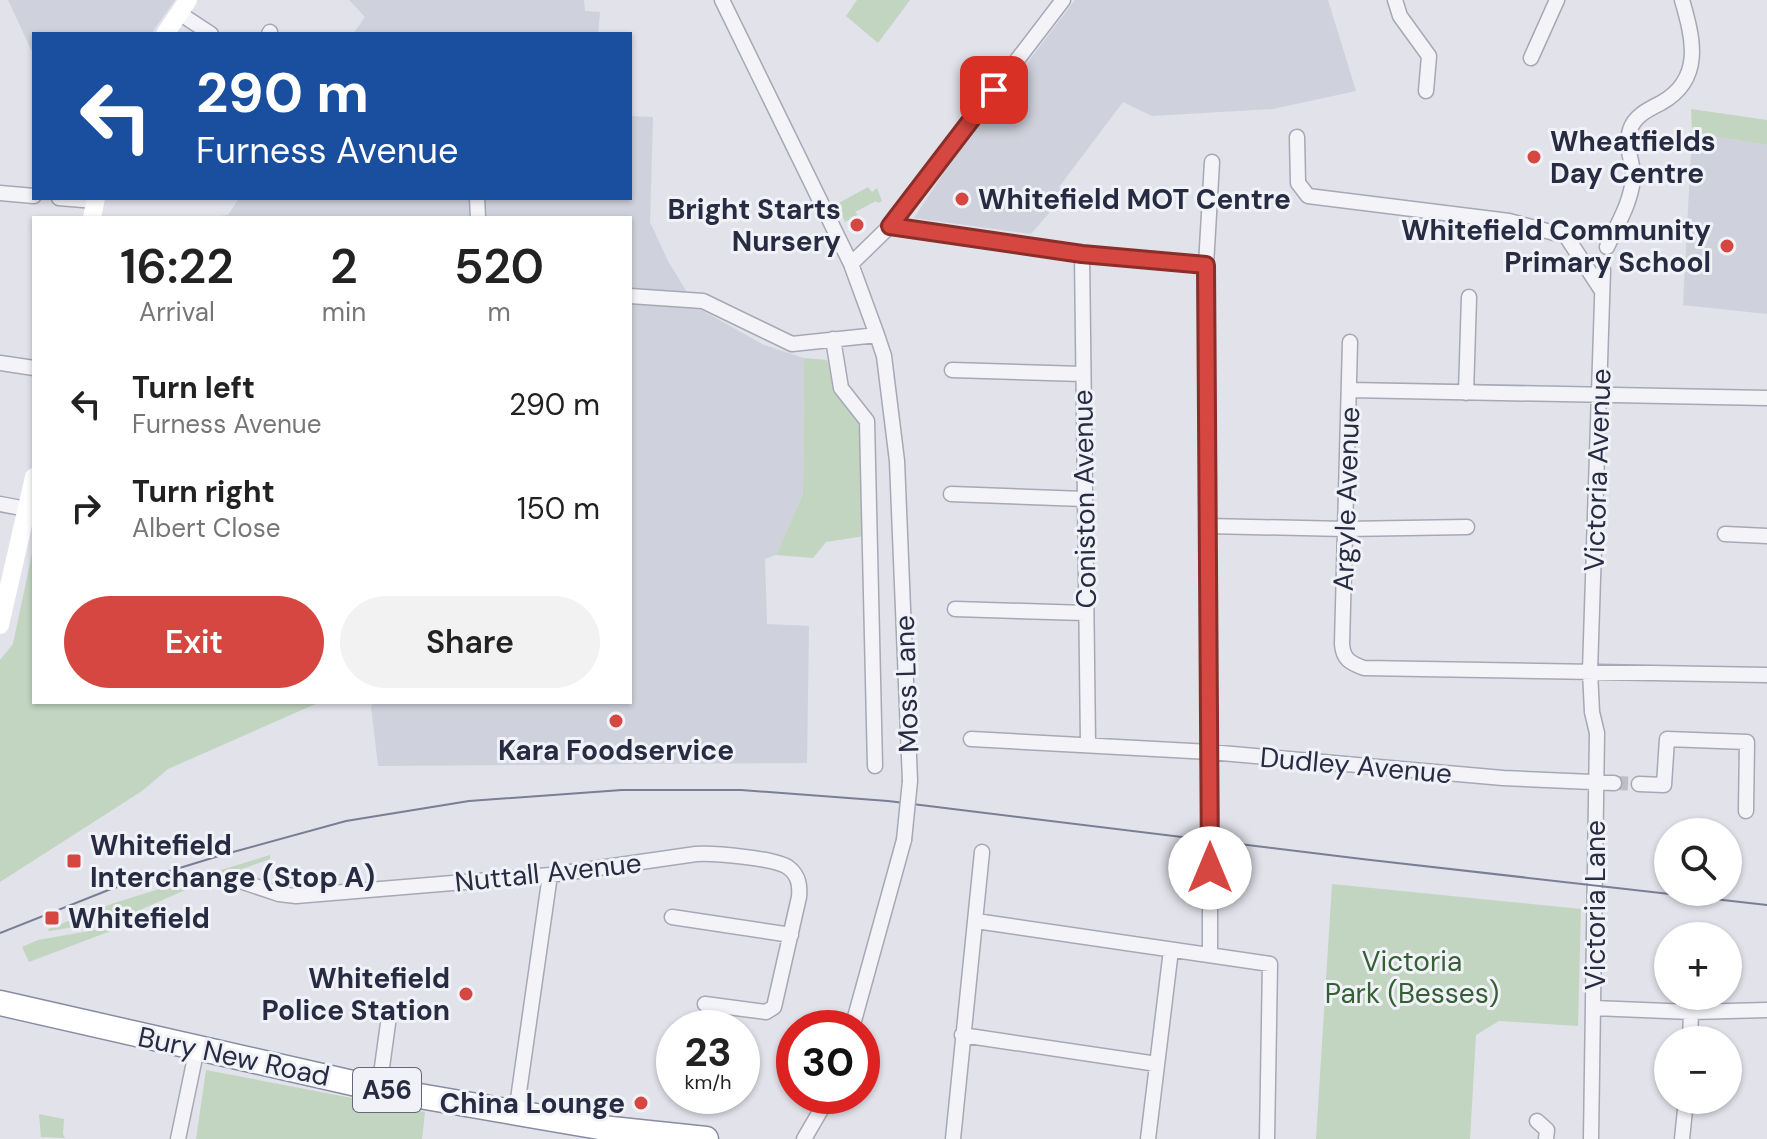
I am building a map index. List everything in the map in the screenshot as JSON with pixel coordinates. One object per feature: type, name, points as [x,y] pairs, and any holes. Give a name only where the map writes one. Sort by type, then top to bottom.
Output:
[{"type":"highway","name":"Bury New Road","points":[[0,1003],[379,1089],[611,1129],[706,1139]]},
{"type":"street","name":"Moss Lane","points":[[722,0],[851,264],[884,356],[897,461],[910,781],[904,840],[857,1010]]},
{"type":"street","points":[[851,264],[890,226],[1063,0]]},
{"type":"street","points":[[1395,0],[1400,16],[1429,56],[1434,75],[1426,91]]},
{"type":"street","points":[[1531,58],[1557,0]]},
{"type":"street","points":[[1607,247],[1629,200],[1633,176],[1627,147],[1630,128],[1643,112],[1672,96],[1686,78],[1692,59],[1693,39],[1682,0]]},
{"type":"street","points":[[166,32],[184,7],[209,32]]},
{"type":"street","points":[[1297,137],[1298,183],[1308,196],[1509,221],[1566,236],[1602,291]]},
{"type":"street","points":[[1210,955],[1206,265],[1212,162]]},
{"type":"street","points":[[0,193],[32,196]]},
{"type":"street","points":[[68,200],[95,206]]},
{"type":"street","points":[[890,226],[1082,254],[1206,265]]},
{"type":"street","name":"Coniston Avenue","points":[[1082,254],[1088,744]]},
{"type":"street","name":"Victoria Avenue","points":[[1590,671],[1603,270]]},
{"type":"street","points":[[632,296],[703,301],[792,344],[877,335]]},
{"type":"street","points":[[1466,393],[1469,297]]},
{"type":"street","points":[[833,339],[841,388],[867,421],[875,766]]},
{"type":"street","name":"Argyle Avenue","points":[[1350,342],[1342,644],[1345,657],[1352,664],[1364,668],[1590,671]]},
{"type":"street","points":[[0,363],[32,368]]},
{"type":"street","points":[[952,370],[1082,374]]},
{"type":"street","points":[[1350,390],[1767,398]]},
{"type":"street","points":[[0,623],[32,486]]},
{"type":"street","points":[[951,494],[1084,499]]},
{"type":"street","points":[[0,504],[27,509]]},
{"type":"street","points":[[1208,526],[1345,529],[1467,527]]},
{"type":"street","points":[[1725,534],[1767,536]]},
{"type":"street","points":[[955,609],[1085,613]]},
{"type":"street","points":[[1590,671],[1767,675]]},
{"type":"street","name":"Victoria Lane","points":[[1590,671],[1592,712],[1597,733],[1591,1139]]},
{"type":"street","name":"Dudley Avenue","points":[[971,739],[1210,752],[1503,778],[1614,783]]},
{"type":"street","points":[[1639,784],[1664,785],[1667,739],[1747,742],[1746,811]]},
{"type":"street","points":[[953,1139],[982,852]]},
{"type":"street","name":"Nuttall Avenue","points":[[237,880],[296,896],[550,875],[709,853],[780,864],[791,869],[800,887],[774,1007],[766,1012],[705,1004]]},
{"type":"street","points":[[263,889],[268,874]]},
{"type":"street","points":[[516,1113],[550,875]]},
{"type":"street","points":[[976,921],[1270,964],[1267,1139]]},
{"type":"street","points":[[679,923],[791,935]]},
{"type":"street","points":[[1148,1139],[1171,950]]},
{"type":"street","points":[[1594,1008],[1691,1012],[1767,1010]]},
{"type":"street","points":[[1690,1026],[1691,1012]]},
{"type":"street","points":[[379,1089],[389,1016]]},
{"type":"street","points":[[962,1035],[1157,1064]]},
{"type":"street","points":[[178,1139],[197,1048]]},
{"type":"street","points":[[804,1139],[819,1114]]},
{"type":"street","points":[[1682,1139],[1685,1114]]},
{"type":"street","points":[[1537,1121],[1547,1130],[1546,1139]]},
{"type":"shaded area","points":[[8,0],[175,0],[152,32],[32,32],[32,52]]},
{"type":"shaded area","points":[[349,0],[584,0],[585,11],[600,12],[598,32],[354,32],[365,17]]},
{"type":"shaded area","points":[[1075,0],[1328,0],[1356,91],[1273,109],[1152,116],[1123,102],[1059,187],[1066,193],[1031,234],[914,218],[945,171]]},
{"type":"shaded area","points":[[632,116],[653,117],[650,222],[668,261],[696,307],[764,345],[804,358],[803,494],[776,555],[765,559],[767,624],[809,626],[807,763],[378,766],[373,704],[632,704],[632,216],[220,216],[228,215],[238,200],[632,200]]},
{"type":"shaded area","name":"Whitefield Community Primary School","points":[[1692,133],[1767,145],[1767,314],[1683,305]]},
{"type":"green space","points":[[857,0],[910,0],[878,43],[846,16]]},
{"type":"green space","points":[[1691,109],[1767,120],[1767,145],[1692,133]]},
{"type":"green space","points":[[868,187],[872,192],[877,188],[882,201],[855,212],[858,215],[845,222],[837,204]]},
{"type":"green space","points":[[804,358],[827,360],[838,392],[861,427],[865,536],[826,542],[813,558],[776,555],[803,494]]},
{"type":"green space","points":[[32,554],[32,704],[315,704],[168,769],[142,791],[0,882],[0,660],[13,644]]},
{"type":"green space","points":[[270,855],[270,859],[192,887],[140,910],[143,916],[48,929],[114,903]]},
{"type":"green space","name":"Victoria Park (Besses)","points":[[1332,884],[1581,909],[1578,1026],[1499,1021],[1476,1035],[1470,1139],[1316,1139]]},
{"type":"green space","points":[[129,924],[29,962],[22,947],[38,940]]},
{"type":"green space","points":[[206,1070],[425,1112],[422,1139],[196,1139]]},
{"type":"green space","points":[[39,1114],[64,1119],[65,1138],[41,1137]]},
{"type":"tunnel","points":[[1614,783],[1639,784]]},
{"type":"tram line","points":[[0,933],[111,889],[346,821],[469,801],[622,790],[741,790],[888,801],[1767,905]]},
{"type":"place","name":"Wheatfields Day Centre","points":[[1534,157]]},
{"type":"place","name":"Whitefield MOT Centre","points":[[962,199]]},
{"type":"place","name":"Bright Starts Nursery","points":[[857,225]]},
{"type":"place","name":"Whitefield Community Primary School","points":[[1727,246]]},
{"type":"place","name":"Kara Foodservice","points":[[616,721]]},
{"type":"place","name":"Whitefield Interchange (Stop A)","points":[[74,861]]},
{"type":"place","name":"Whitefield","points":[[52,918]]},
{"type":"place","name":"Whitefield Police Station","points":[[466,994]]},
{"type":"place","name":"China Lounge","points":[[641,1103]]},
{"type":"route","points":[[994,90],[890,226],[1082,254],[1206,265],[1210,868]]}]
